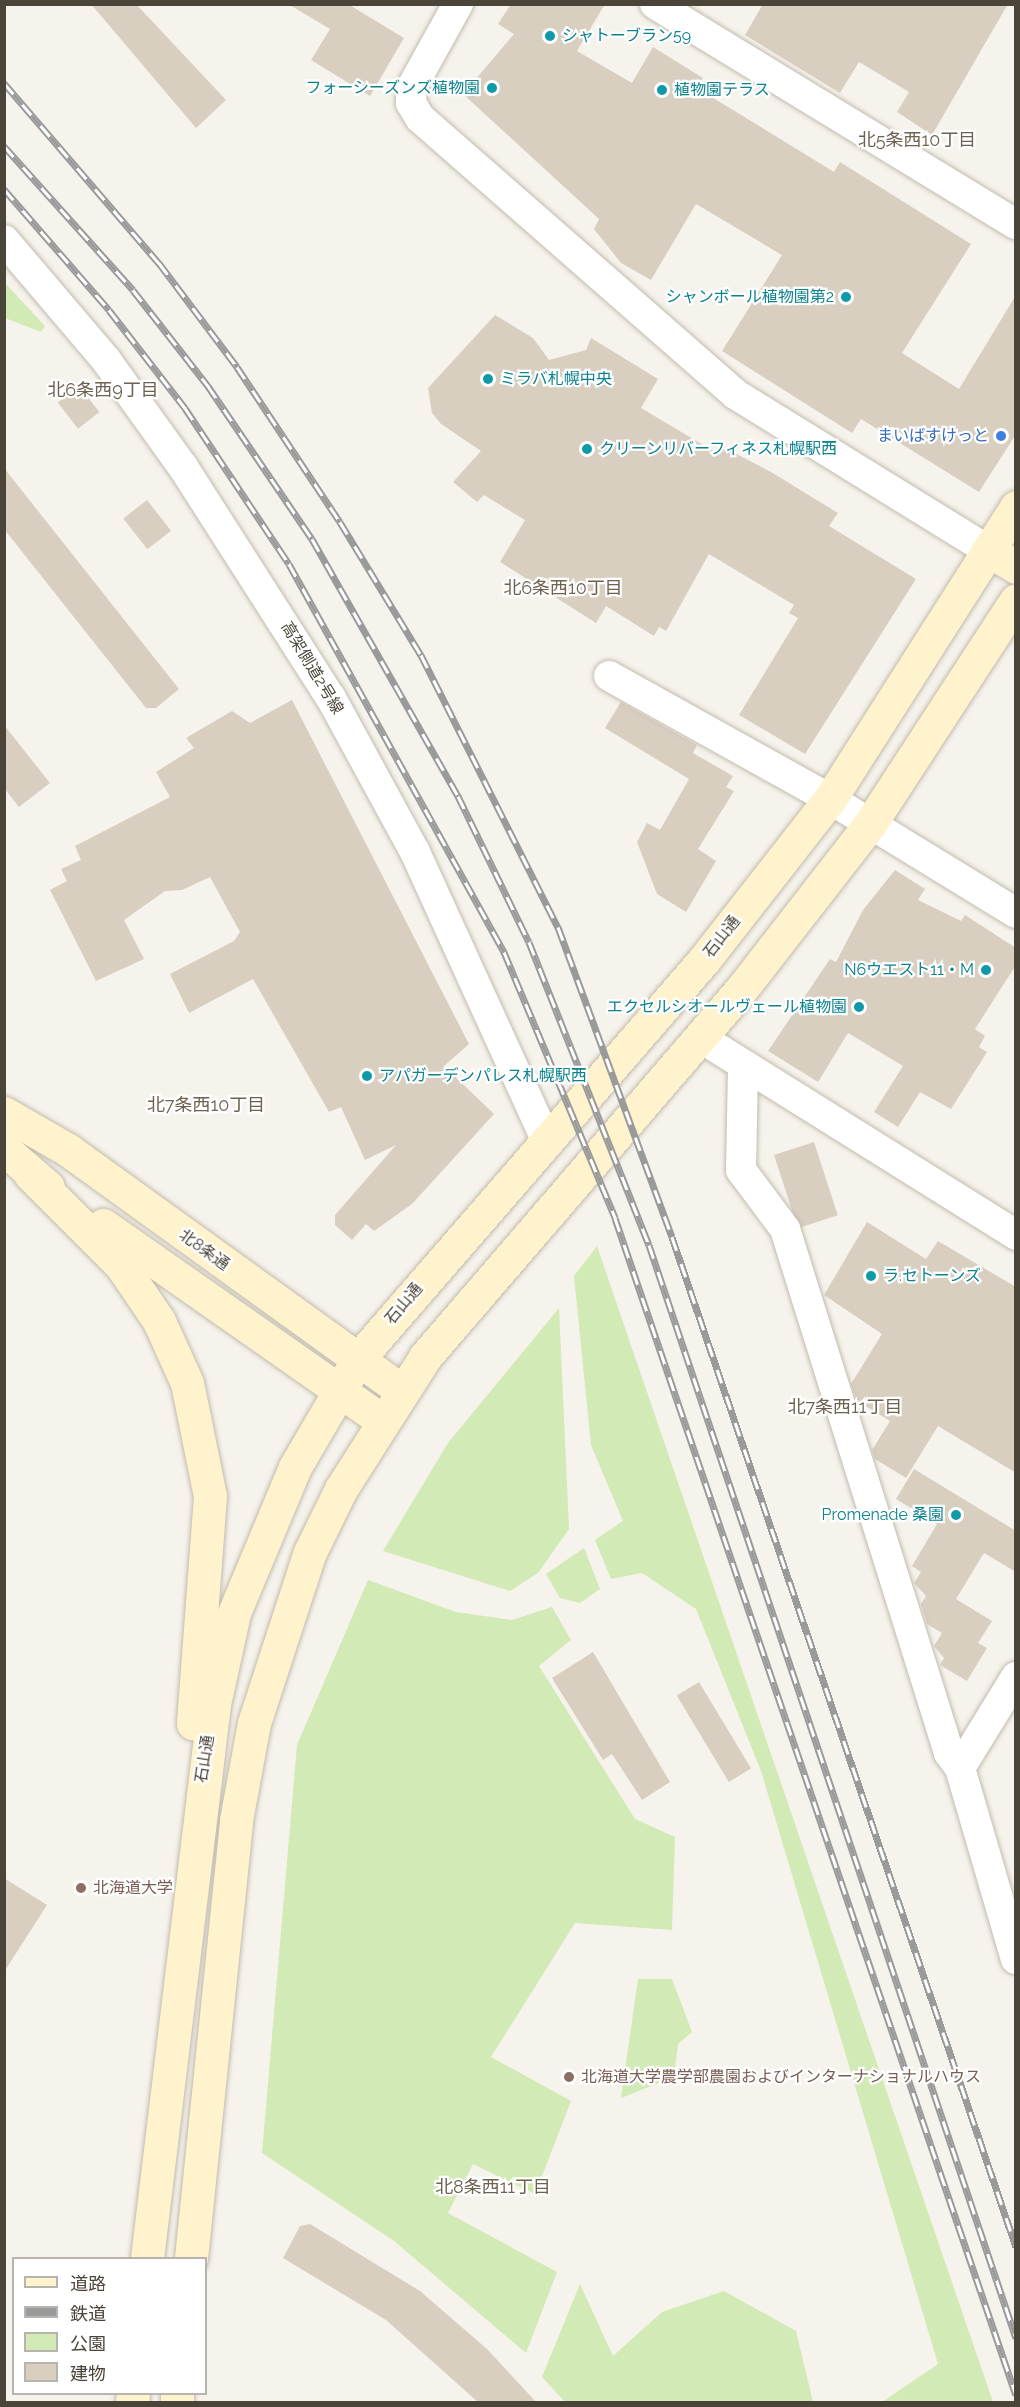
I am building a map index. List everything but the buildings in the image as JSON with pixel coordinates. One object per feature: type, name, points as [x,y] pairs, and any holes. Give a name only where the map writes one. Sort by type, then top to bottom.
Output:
[{"type":"main road","name":"石山通","points":[[147,2257],[196,1815],[234,1613],[290,1477],[358,1359],[704,960],[830,799],[1016,507]]},
{"type":"main road","points":[[988,550],[1016,567]]},
{"type":"main road","points":[[191,2257],[236,1820],[254,1723],[310,1552],[381,1420],[401,1390],[701,1038],[870,824],[1016,600]]},
{"type":"main road","name":"北8条通","points":[[4,1113],[68,1150],[401,1390]]},
{"type":"main road","points":[[4,1149],[121,1265],[159,1321],[187,1383],[210,1496],[193,1716],[196,1815]]},
{"type":"main road","points":[[30,1174],[381,1420]]},
{"type":"street","points":[[458,4],[412,87],[411,103],[420,118],[735,394],[988,550]]},
{"type":"street","points":[[655,4],[1016,224]]},
{"type":"street","name":"高架側道2号線","points":[[4,240],[106,360],[183,466],[331,698],[415,852],[547,1141]]},
{"type":"street","points":[[609,676],[830,799],[1016,913]]},
{"type":"street","points":[[701,1038],[1016,1235]]},
{"type":"street","points":[[744,1066],[741,1170],[785,1229],[949,1753],[960,1768],[1016,1959]]},
{"type":"street","points":[[960,1768],[1016,1677]]},
{"type":"green space","points":[[5,283],[45,326],[41,332],[5,318]]},
{"type":"green space","points":[[597,1246],[993,2402],[882,2402],[938,2364],[761,1771],[696,1609],[642,1573],[611,1579],[595,1540],[623,1521],[591,1445],[574,1276]]},
{"type":"green space","points":[[559,1308],[569,1529],[538,1573],[510,1591],[383,1551],[448,1443]]},
{"type":"green space","points":[[584,1548],[600,1589],[580,1603],[560,1598],[546,1574]]},
{"type":"green space","points":[[368,1580],[456,1612],[512,1620],[552,1607],[571,1640],[539,1666],[635,1819],[675,1837],[672,1930],[575,1923],[491,2057],[571,2101],[535,2194],[473,2164],[448,2213],[557,2272],[526,2353],[394,2241],[262,2153],[297,1745]]},
{"type":"green space","points":[[638,1979],[672,1979],[692,2032],[678,2044],[674,2077],[621,2098]]},
{"type":"green space","points":[[580,2284],[613,2356],[662,2312],[724,2291],[796,2331],[813,2402],[565,2402],[542,2377]]},
{"type":"railway","points":[[4,83],[159,263],[237,367],[340,522],[421,655],[558,927],[672,1237],[1016,2247]]},
{"type":"railway","points":[[4,146],[133,290],[208,386],[312,539],[458,796],[529,942],[649,1245],[1016,2338]]},
{"type":"railway","points":[[4,189],[109,310],[185,408],[289,564],[504,952],[615,1218],[1016,2395]]},
{"type":"place","name":"シャトーブラン59","points":[[550,36]]},
{"type":"place","name":"フォーシーズンズ植物園","points":[[492,88]]},
{"type":"place","name":"植物園テラス","points":[[662,90]]},
{"type":"place","name":"シャンボール植物園第2","points":[[846,297]]},
{"type":"place","name":"ミラバ札幌中央","points":[[488,379]]},
{"type":"place","name":"まいばすけっと","points":[[1001,436]]},
{"type":"place","name":"クリーンリバーフィネス札幌駅西","points":[[587,449]]},
{"type":"place","name":"N6ウエスト11・M","points":[[986,970]]},
{"type":"place","name":"エクセルシオールヴェール植物園","points":[[859,1007]]},
{"type":"place","name":"アパガーデンパレス札幌駅西","points":[[367,1076]]},
{"type":"place","name":"ラ.セトーンズ","points":[[871,1276]]},
{"type":"place","name":"Promenade 桑園","points":[[956,1515]]},
{"type":"place","name":"北海道大学","points":[[81,1888]]},
{"type":"place","name":"北海道大学農学部農園およびインターナショナルハウス","points":[[569,2077]]},
{"type":"district","name":"北5条西10丁目","points":[[917,140]]},
{"type":"district","name":"北6条西9丁目","points":[[103,390]]},
{"type":"district","name":"北6条西10丁目","points":[[563,588]]},
{"type":"district","name":"北7条西10丁目","points":[[206,1105]]},
{"type":"district","name":"北7条西11丁目","points":[[845,1407]]},
{"type":"district","name":"北8条西11丁目","points":[[493,2187]]}]
